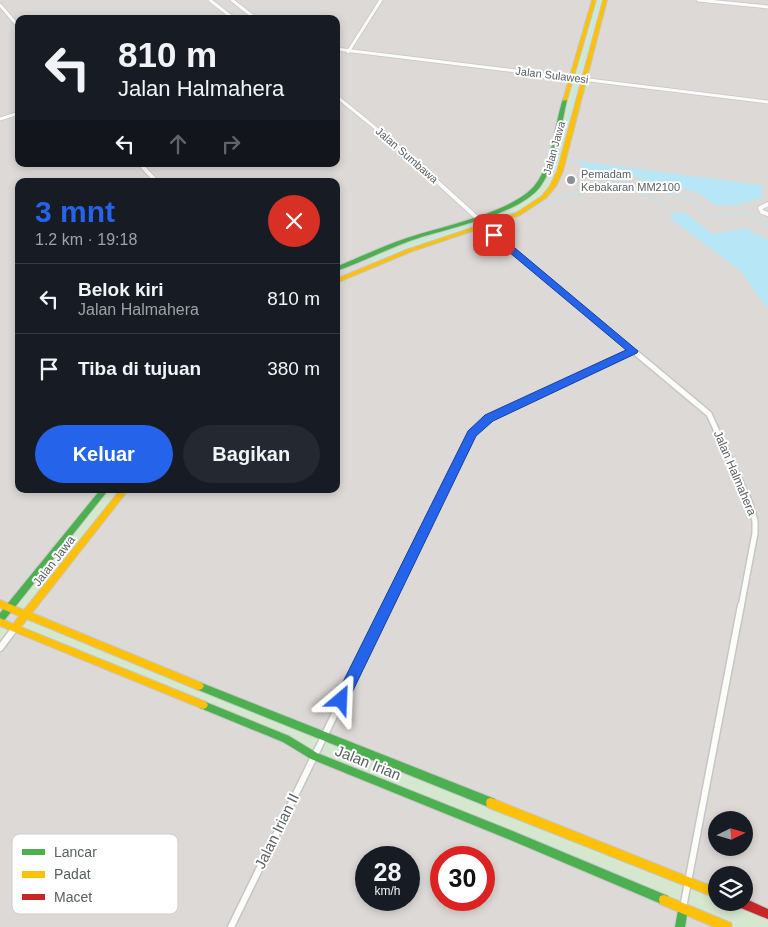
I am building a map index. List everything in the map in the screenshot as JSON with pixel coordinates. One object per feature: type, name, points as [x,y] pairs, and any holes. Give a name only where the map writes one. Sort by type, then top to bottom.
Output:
[{"type":"street","points":[[210,0],[229,15]]},
{"type":"street","points":[[232,0],[251,15]]},
{"type":"street","points":[[349,51],[381,0]]},
{"type":"street","name":"Jalan Jawa","points":[[340,267],[405,241],[519,202],[535,190],[542,179],[549,158],[594,0]]},
{"type":"street","name":"Jalan Jawa","points":[[340,279],[408,251],[518,214],[547,196],[556,182],[564,159],[605,0]]},
{"type":"street","points":[[698,0],[768,7],[768,13]]},
{"type":"street","points":[[0,5],[15,22]]},
{"type":"street","name":"Jalan Sulawesi","points":[[340,50],[768,103]]},
{"type":"street","name":"Jalan Sulawesi","points":[[340,52],[349,51]]},
{"type":"street","name":"Jalan Sumbawa","points":[[340,101],[423,167],[474,218]]},
{"type":"street","points":[[0,119],[15,114]]},
{"type":"street","points":[[549,158],[564,159]]},
{"type":"street","points":[[145,167],[155,178]]},
{"type":"street","points":[[542,179],[556,182]]},
{"type":"street","points":[[768,204],[760,208],[762,212],[768,214]]},
{"type":"street","name":"Jalan Halmahera","points":[[483,226],[709,414],[749,501],[755,521],[753,542],[683,909]]},
{"type":"street","name":"Jalan Irian II","points":[[231,927],[472,434],[489,418],[633,351]]},
{"type":"street","name":"Jalan Jawa","points":[[0,621],[102,493]]},
{"type":"street","name":"Jalan Jawa","points":[[0,648],[122,493]]},
{"type":"street","name":"Jalan Irian","points":[[0,604],[708,890]]},
{"type":"street","name":"Jalan Irian","points":[[0,621],[286,739],[314,756],[510,835],[727,927]]},
{"type":"street","points":[[753,908],[768,914]]},
{"type":"street","points":[[680,927],[683,909]]},
{"type":"shaded area","points":[[0,0],[768,0],[768,927],[0,927]]},
{"type":"green space","points":[[594,0],[605,0],[585,79],[572,78]]},
{"type":"green space","points":[[571,80],[584,82],[552,190],[518,214],[408,251],[377,264],[368,256],[425,234],[513,205],[539,185]]},
{"type":"green space","points":[[102,493],[122,493],[26,615],[9,608],[0,619],[0,604],[9,607]]},
{"type":"green space","points":[[26,615],[708,890],[708,911],[753,911],[753,908],[768,914],[768,927],[727,927],[285,739],[15,628]]},
{"type":"green space","points":[[0,622],[15,628],[0,648]]},
{"type":"water","points":[[575,161],[762,185],[762,198],[736,205],[717,206],[699,194],[682,188],[649,182],[616,170],[608,171],[604,176],[596,176]]},
{"type":"water","points":[[677,213],[686,213],[712,234],[746,228],[768,240],[768,308],[761,301],[742,272],[670,218]]},
{"type":"waterway","points":[[560,157],[558,155],[600,0]]},
{"type":"waterway","points":[[567,159],[575,161]]},
{"type":"waterway","points":[[534,207],[580,192],[591,191],[620,180],[647,189],[683,197],[698,204],[701,211],[711,216],[746,213],[768,226]]},
{"type":"waterway","points":[[611,184],[652,196],[675,214]]},
{"type":"waterway","points":[[736,205],[746,212]]},
{"type":"waterway","points":[[375,259],[416,242],[521,210]]},
{"type":"traffic: fast","points":[[340,267],[407,240],[496,212],[527,196],[537,187],[546,169],[565,100]]},
{"type":"traffic: fast","points":[[0,619],[102,493]]},
{"type":"traffic: fast","points":[[199,686],[491,803]]},
{"type":"traffic: fast","points":[[203,705],[286,739],[314,756],[510,835],[664,900]]},
{"type":"traffic: fast","points":[[680,927],[683,909]]},
{"type":"traffic: slow","points":[[565,100],[594,0]]},
{"type":"traffic: slow","points":[[340,279],[408,251],[518,214],[544,197],[553,186],[560,171],[605,0]]},
{"type":"traffic: slow","points":[[15,628],[122,493]]},
{"type":"traffic: slow","points":[[0,604],[199,686]]},
{"type":"traffic: slow","points":[[0,622],[203,705]]},
{"type":"traffic: slow","points":[[491,803],[708,890]]},
{"type":"traffic: slow","points":[[664,900],[727,927]]},
{"type":"traffic: jam","points":[[753,908],[768,914]]},
{"type":"place","name":"Pemadam Kebakaran MM2100","points":[[571,180]]},
{"type":"route","points":[[341,700],[463,449],[476,428],[489,418],[633,351],[494,235]]}]
